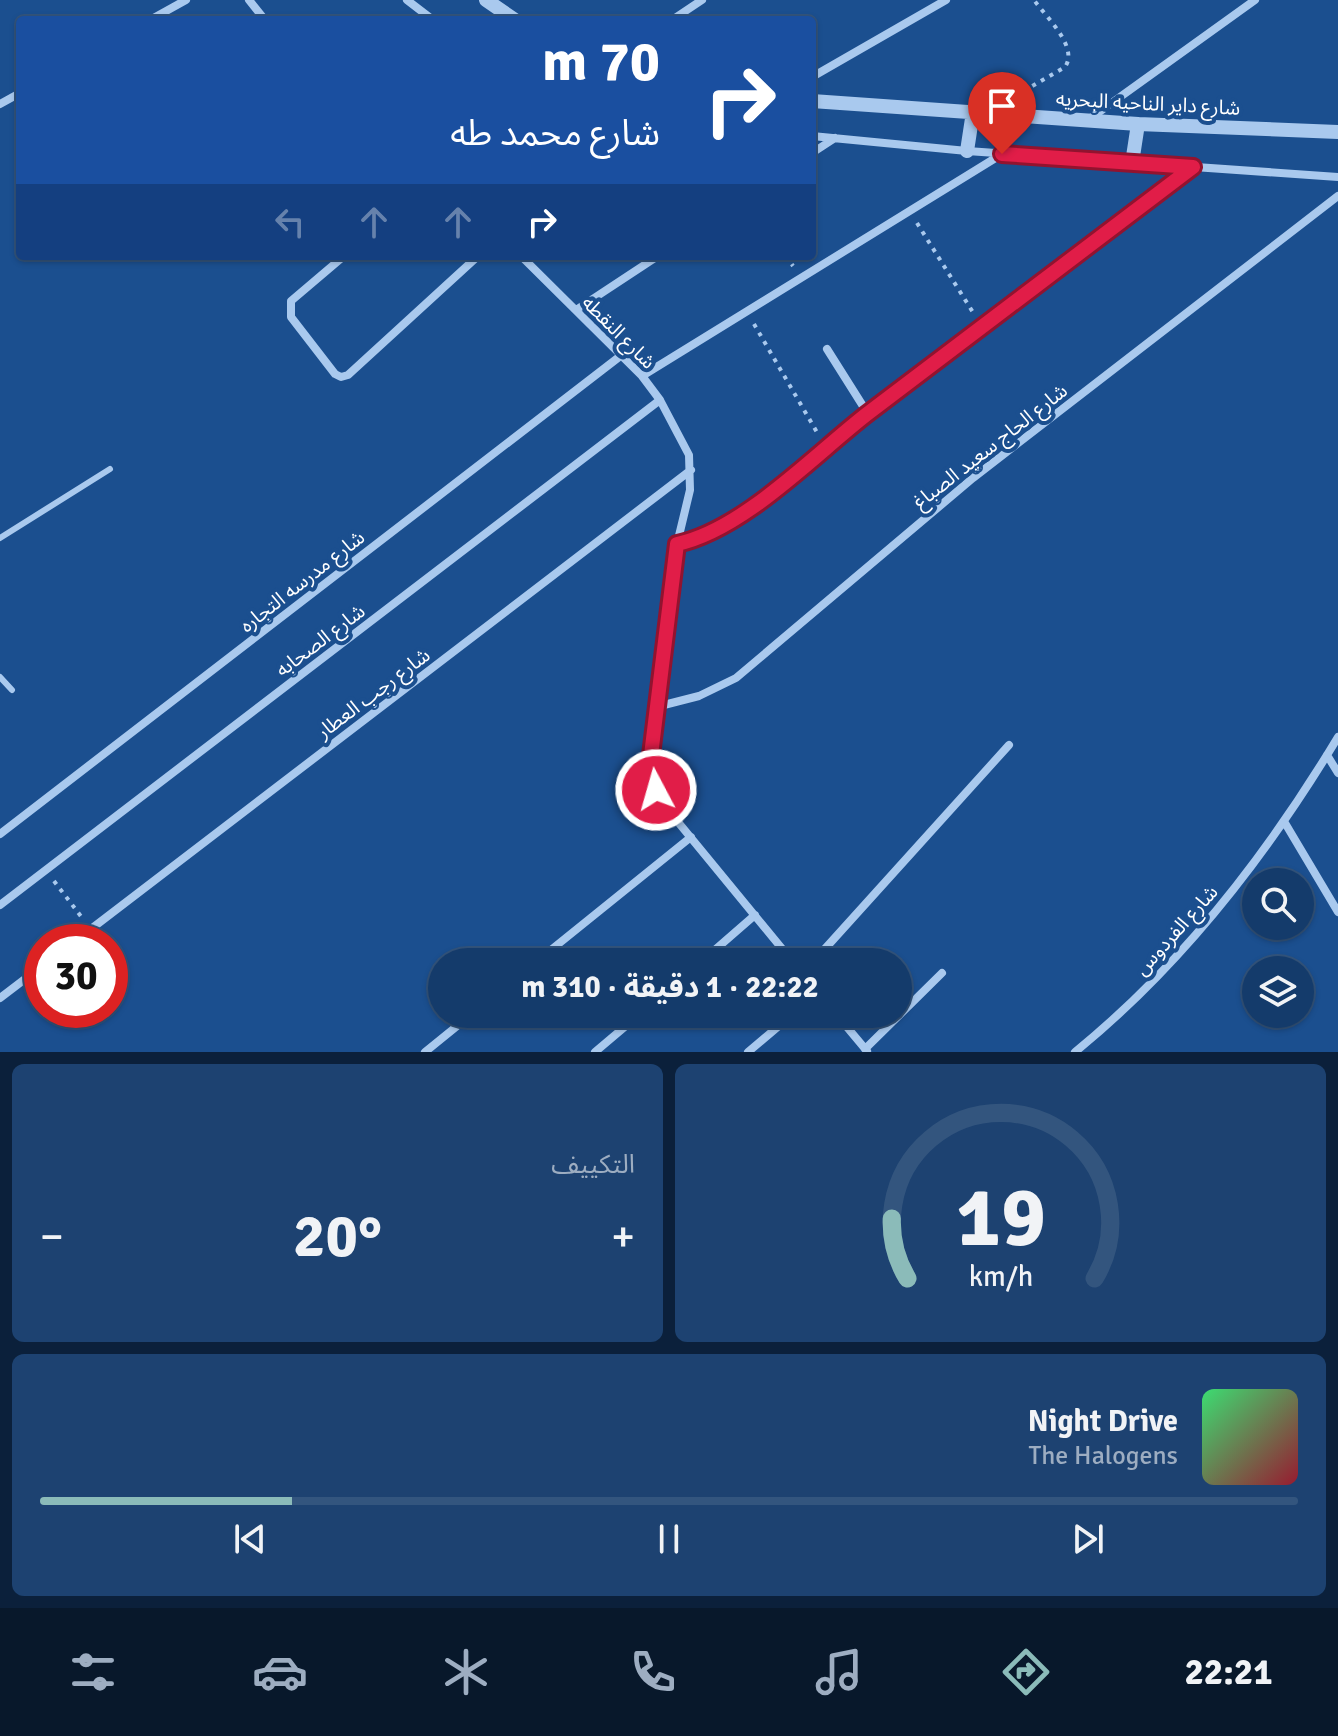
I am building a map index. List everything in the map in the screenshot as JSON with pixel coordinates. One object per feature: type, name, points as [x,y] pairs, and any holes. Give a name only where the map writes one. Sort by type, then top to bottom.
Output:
[{"type":"street","points":[[157,16],[186,0]]},
{"type":"street","points":[[249,0],[262,16]]},
{"type":"street","points":[[407,0],[428,16]]},
{"type":"street","points":[[486,0],[509,16]]},
{"type":"street","points":[[678,16],[702,0]]},
{"type":"street","points":[[816,75],[946,0]]},
{"type":"street","points":[[1088,120],[1255,0]]},
{"type":"street","name":"شارع داير الناحيه البحريه","points":[[816,101],[1138,124],[1338,132]]},
{"type":"street","points":[[967,151],[979,113]]},
{"type":"street","points":[[1132,163],[1138,124]]},
{"type":"street","points":[[816,136],[1002,154],[1338,177]]},
{"type":"street","points":[[816,150],[836,137]]},
{"type":"street","points":[[642,376],[1002,154]]},
{"type":"street","points":[[677,544],[704,537],[726,526],[982,326],[1193,167]]},
{"type":"street","name":"شارع الحاج سعيد الصباغ","points":[[656,707],[699,696],[736,678],[961,488],[1338,196]]},
{"type":"street","points":[[339,260],[291,301],[290,309],[291,317],[335,374],[341,377],[473,260]]},
{"type":"street","name":"شارع النقطه","points":[[525,260],[642,376],[660,400],[689,455],[691,470]]},
{"type":"street","points":[[576,310],[652,260]]},
{"type":"street","points":[[827,349],[868,414]]},
{"type":"street","name":"شارع مدرسه التجاره","points":[[0,834],[623,354]]},
{"type":"street","name":"شارع الصحابه","points":[[0,905],[660,400]]},
{"type":"street","points":[[691,470],[677,544],[656,707],[651,755],[654,781],[664,805],[782,948]]},
{"type":"street","name":"شارع رجب العطار","points":[[98,924],[691,470]]},
{"type":"street","name":"شارع الفردوس","points":[[1075,1052],[1140,994],[1195,936],[1285,823],[1338,737]]},
{"type":"street","points":[[826,948],[1009,745]]},
{"type":"street","points":[[1327,755],[1338,773]]},
{"type":"street","points":[[1285,823],[1338,912]]},
{"type":"street","points":[[553,948],[691,837]]},
{"type":"street","points":[[717,948],[755,915]]},
{"type":"street","points":[[848,1028],[866,1050],[942,973]]},
{"type":"street","points":[[0,998],[24,980]]},
{"type":"street","points":[[425,1052],[455,1028]]},
{"type":"street","points":[[595,1052],[623,1028]]},
{"type":"street","points":[[748,1052],[776,1028]]},
{"type":"lane","points":[[0,538],[110,469]]},
{"type":"lane","points":[[0,677],[12,690]]},
{"type":"path","points":[[979,113],[1068,64],[1068,47],[1034,0]]},
{"type":"path","points":[[910,211],[982,326]]},
{"type":"path","points":[[747,311],[825,447]]},
{"type":"path","points":[[45,870],[87,924]]},
{"type":"route","points":[[656,790],[651,755],[677,544],[704,537],[737,519],[891,396],[1193,167],[1002,154]]}]
